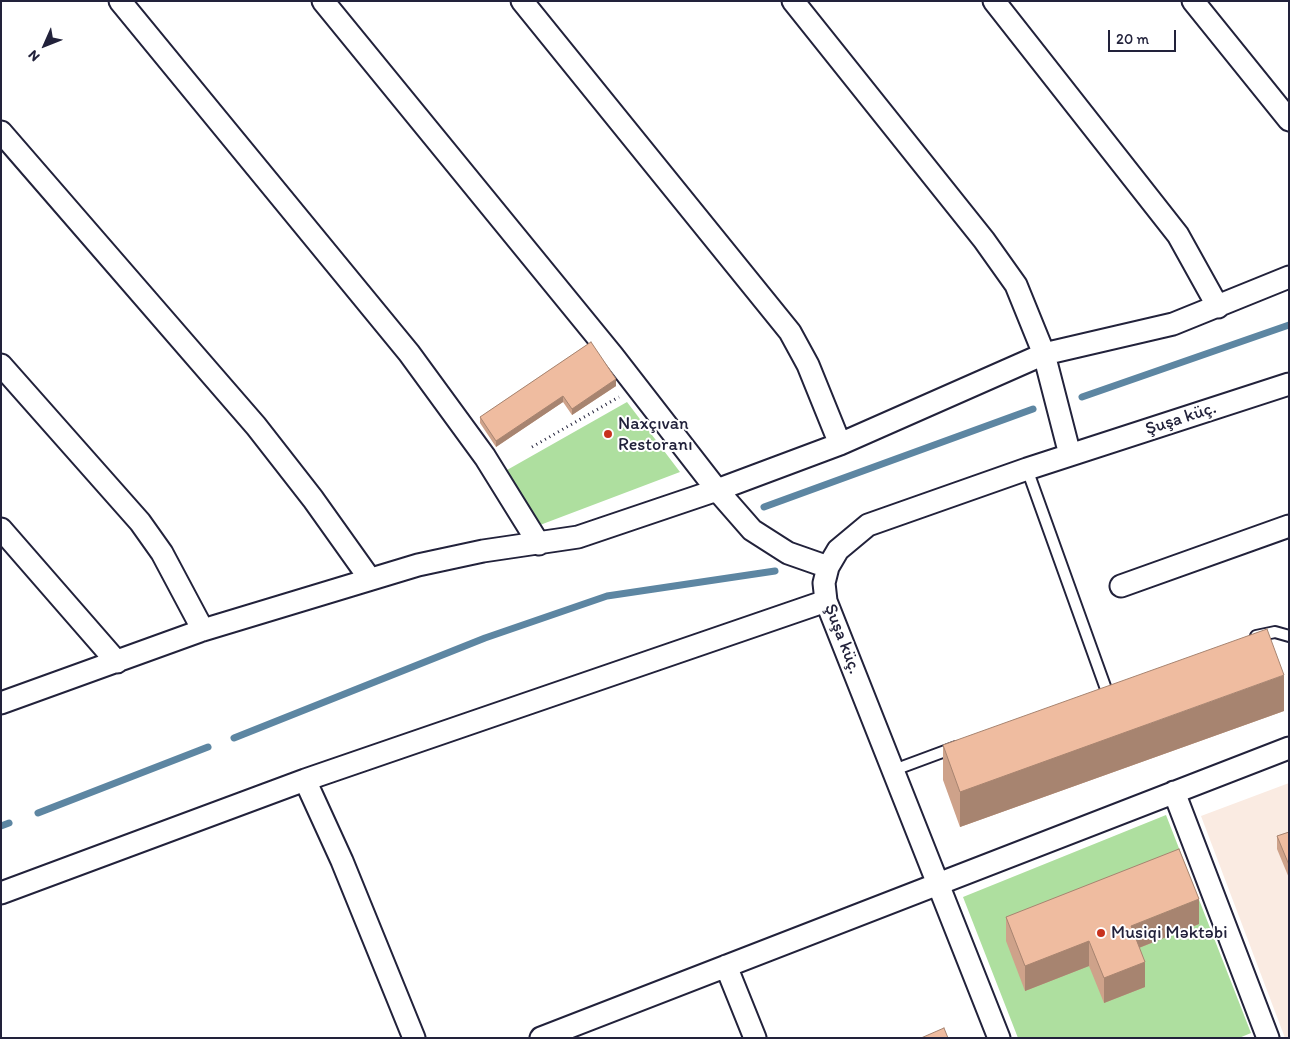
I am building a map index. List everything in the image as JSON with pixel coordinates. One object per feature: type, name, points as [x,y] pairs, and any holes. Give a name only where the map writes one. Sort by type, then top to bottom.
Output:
[{"type":"street","points":[[120,1],[409,353],[485,457],[539,544]]},
{"type":"street","points":[[323,1],[637,387],[717,490],[752,530],[788,553],[828,567]]},
{"type":"street","points":[[522,1],[790,332],[808,365],[840,444]]},
{"type":"street","points":[[793,1],[984,240],[1016,285],[1044,354],[1070,455]]},
{"type":"street","points":[[994,1],[1178,235],[1218,307]]},
{"type":"street","points":[[1193,1],[1289,120]]},
{"type":"street","points":[[1,132],[256,426],[313,499],[370,579]]},
{"type":"street","points":[[1,703],[203,630],[418,565],[483,551],[578,537],[717,490],[840,444],[1044,354],[1174,324],[1289,277]]},
{"type":"street","points":[[1,365],[140,522],[162,553],[203,630]]},
{"type":"street","name":"Şuşa küç.","points":[[999,1038],[826,601],[824,583],[828,567],[838,550],[868,525],[1027,469],[1289,384]]},
{"type":"street","points":[[1122,586],[1289,526]]},
{"type":"street","points":[[1,529],[117,662]]},
{"type":"street","points":[[1,893],[304,780],[826,601]]},
{"type":"street","points":[[541,1038],[938,882],[1289,748]]},
{"type":"street","points":[[304,780],[342,861],[414,1038]]},
{"type":"street","points":[[1174,792],[1268,1038]]},
{"type":"street","points":[[726,966],[755,1038]]},
{"type":"lane","points":[[1027,469],[1106,689]]},
{"type":"lane","points":[[1241,641],[1275,632],[1289,636]]},
{"type":"lane","points":[[894,770],[968,742]]},
{"type":"path","points":[[532,447],[637,387]]},
{"type":"shaded area","points":[[1289,783],[1289,1038],[1285,1038],[1201,816]]},
{"type":"green space","points":[[627,402],[680,472],[540,525],[507,470]]},
{"type":"green space","points":[[1166,815],[1251,1033],[1239,1038],[1018,1038],[963,897]]},
{"type":"building","points":[[591,342],[616,379],[572,409],[563,396],[496,441],[480,417]]},
{"type":"building","points":[[1267,629],[1284,675],[960,792],[943,745]]},
{"type":"building","points":[[1289,832],[1289,865],[1277,836]]},
{"type":"building","points":[[1179,849],[1199,899],[1131,926],[1145,962],[1104,978],[1089,941],[1025,966],[1006,917]]},
{"type":"building","points":[[944,1028],[948,1038],[921,1038]]},
{"type":"waterway","points":[[1082,397],[1289,325]]},
{"type":"waterway","points":[[764,507],[1033,409]]},
{"type":"waterway","points":[[234,738],[485,638],[607,596],[775,571]]},
{"type":"waterway","points":[[38,813],[208,747]]},
{"type":"waterway","points":[[1,826],[9,823]]},
{"type":"place","name":"Naxçıvan Restoranı","points":[[608,434]]},
{"type":"place","name":"Musiqi Məktəbi","points":[[1101,933]]}]
